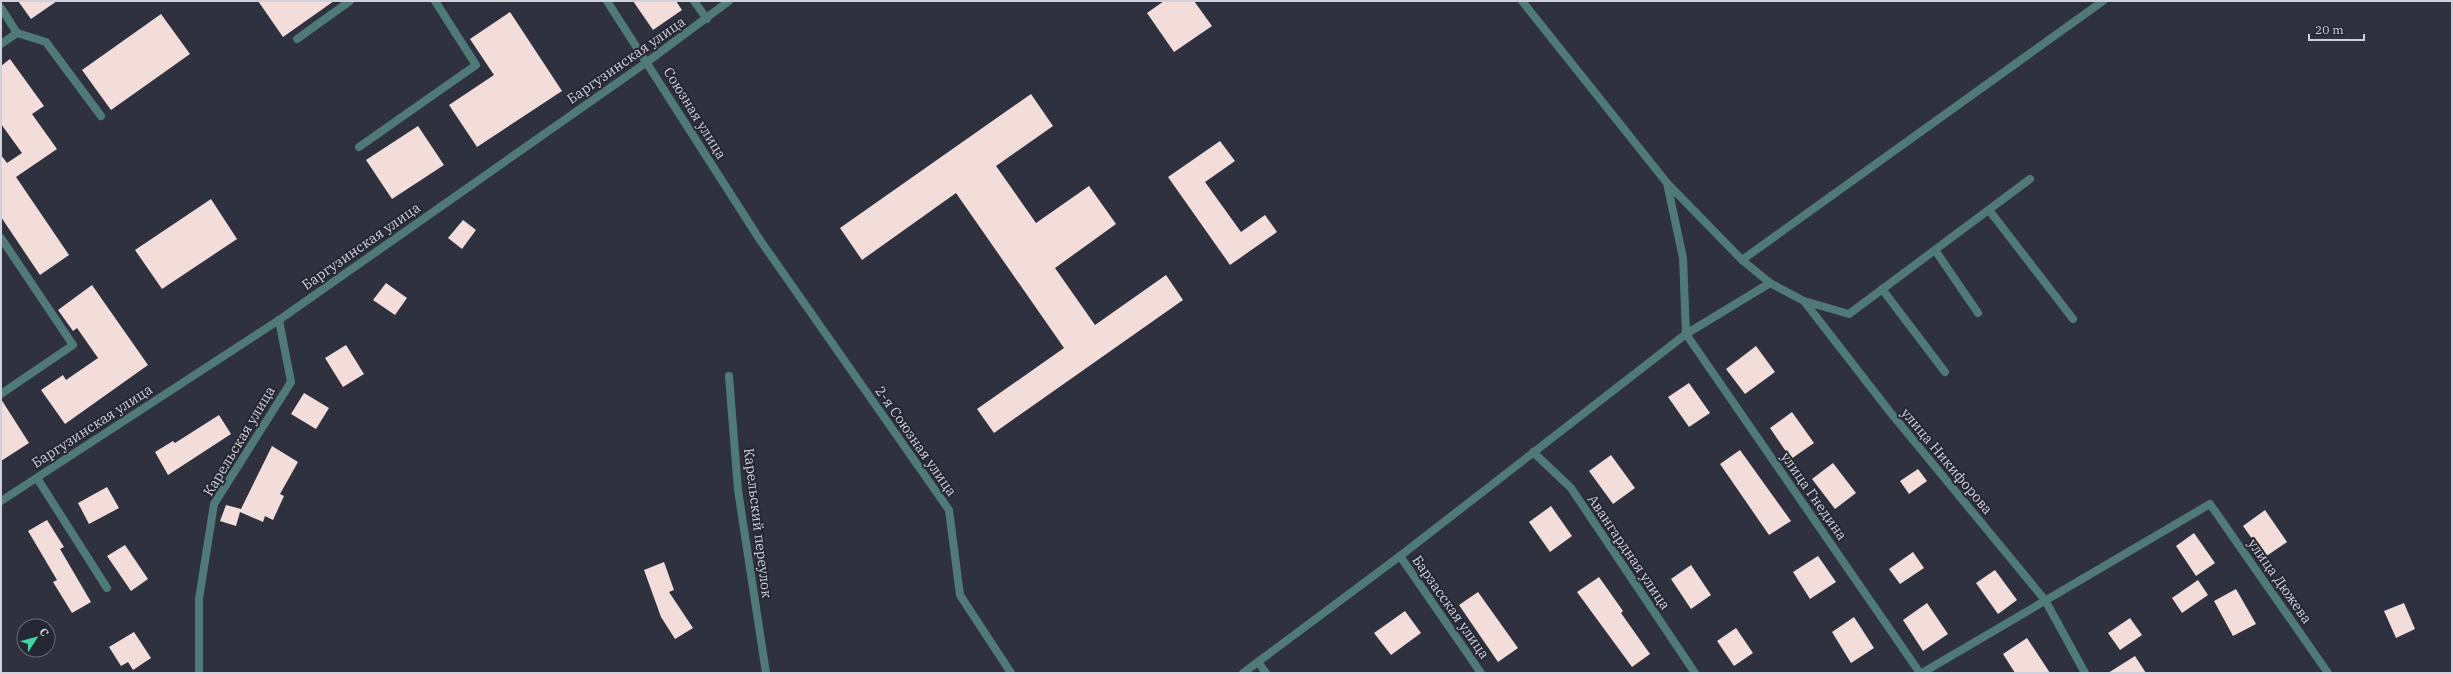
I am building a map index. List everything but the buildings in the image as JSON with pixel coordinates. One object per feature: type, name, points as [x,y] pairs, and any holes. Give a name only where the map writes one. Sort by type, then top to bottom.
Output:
[{"type":"street","points":[[297,39],[350,1]]},
{"type":"street","points":[[359,147],[476,64],[435,1]]},
{"type":"street","name":"Союзная улица","points":[[607,1],[760,240]]},
{"type":"street","points":[[694,1],[706,19]]},
{"type":"street","name":"Баргузинская улица","points":[[1,501],[279,320],[647,62],[729,1]]},
{"type":"street","name":"улица Никифорова","points":[[1522,1],[1666,182],[1742,260],[1770,283],[1804,301],[1890,412],[2045,600],[2085,673]]},
{"type":"street","points":[[1742,260],[2104,1]]},
{"type":"street","points":[[1,8],[17,33],[46,42],[101,116]]},
{"type":"street","points":[[1,44],[17,33]]},
{"type":"street","points":[[1804,301],[1849,314],[2030,180]]},
{"type":"street","points":[[1666,182],[1683,258],[1686,334]]},
{"type":"street","points":[[1989,210],[2073,319]]},
{"type":"street","points":[[1,238],[73,345],[1,394]]},
{"type":"street","name":"2-я Союзная улица","points":[[760,240],[949,510],[960,594],[1011,673]]},
{"type":"street","points":[[1936,250],[1978,313]]},
{"type":"street","points":[[1243,673],[1400,556],[1686,334],[1770,283]]},
{"type":"street","points":[[1882,289],[1945,372]]},
{"type":"street","name":"Карельская улица","points":[[199,673],[199,599],[214,504],[290,382],[279,320]]},
{"type":"street","name":"улица Гнедина","points":[[1686,334],[1921,673]]},
{"type":"street","name":"Карельский переулок","points":[[729,376],[738,490],[766,673]]},
{"type":"street","name":"Авангардная улица","points":[[1533,452],[1571,488],[1695,673]]},
{"type":"street","points":[[37,478],[107,588]]},
{"type":"street","name":"улица Дюжева","points":[[2045,600],[2210,504],[2328,673]]},
{"type":"street","name":"Барзасская улица","points":[[1400,556],[1481,673]]},
{"type":"street","points":[[1921,673],[2045,600]]},
{"type":"street","points":[[1258,662],[1266,673]]}]
